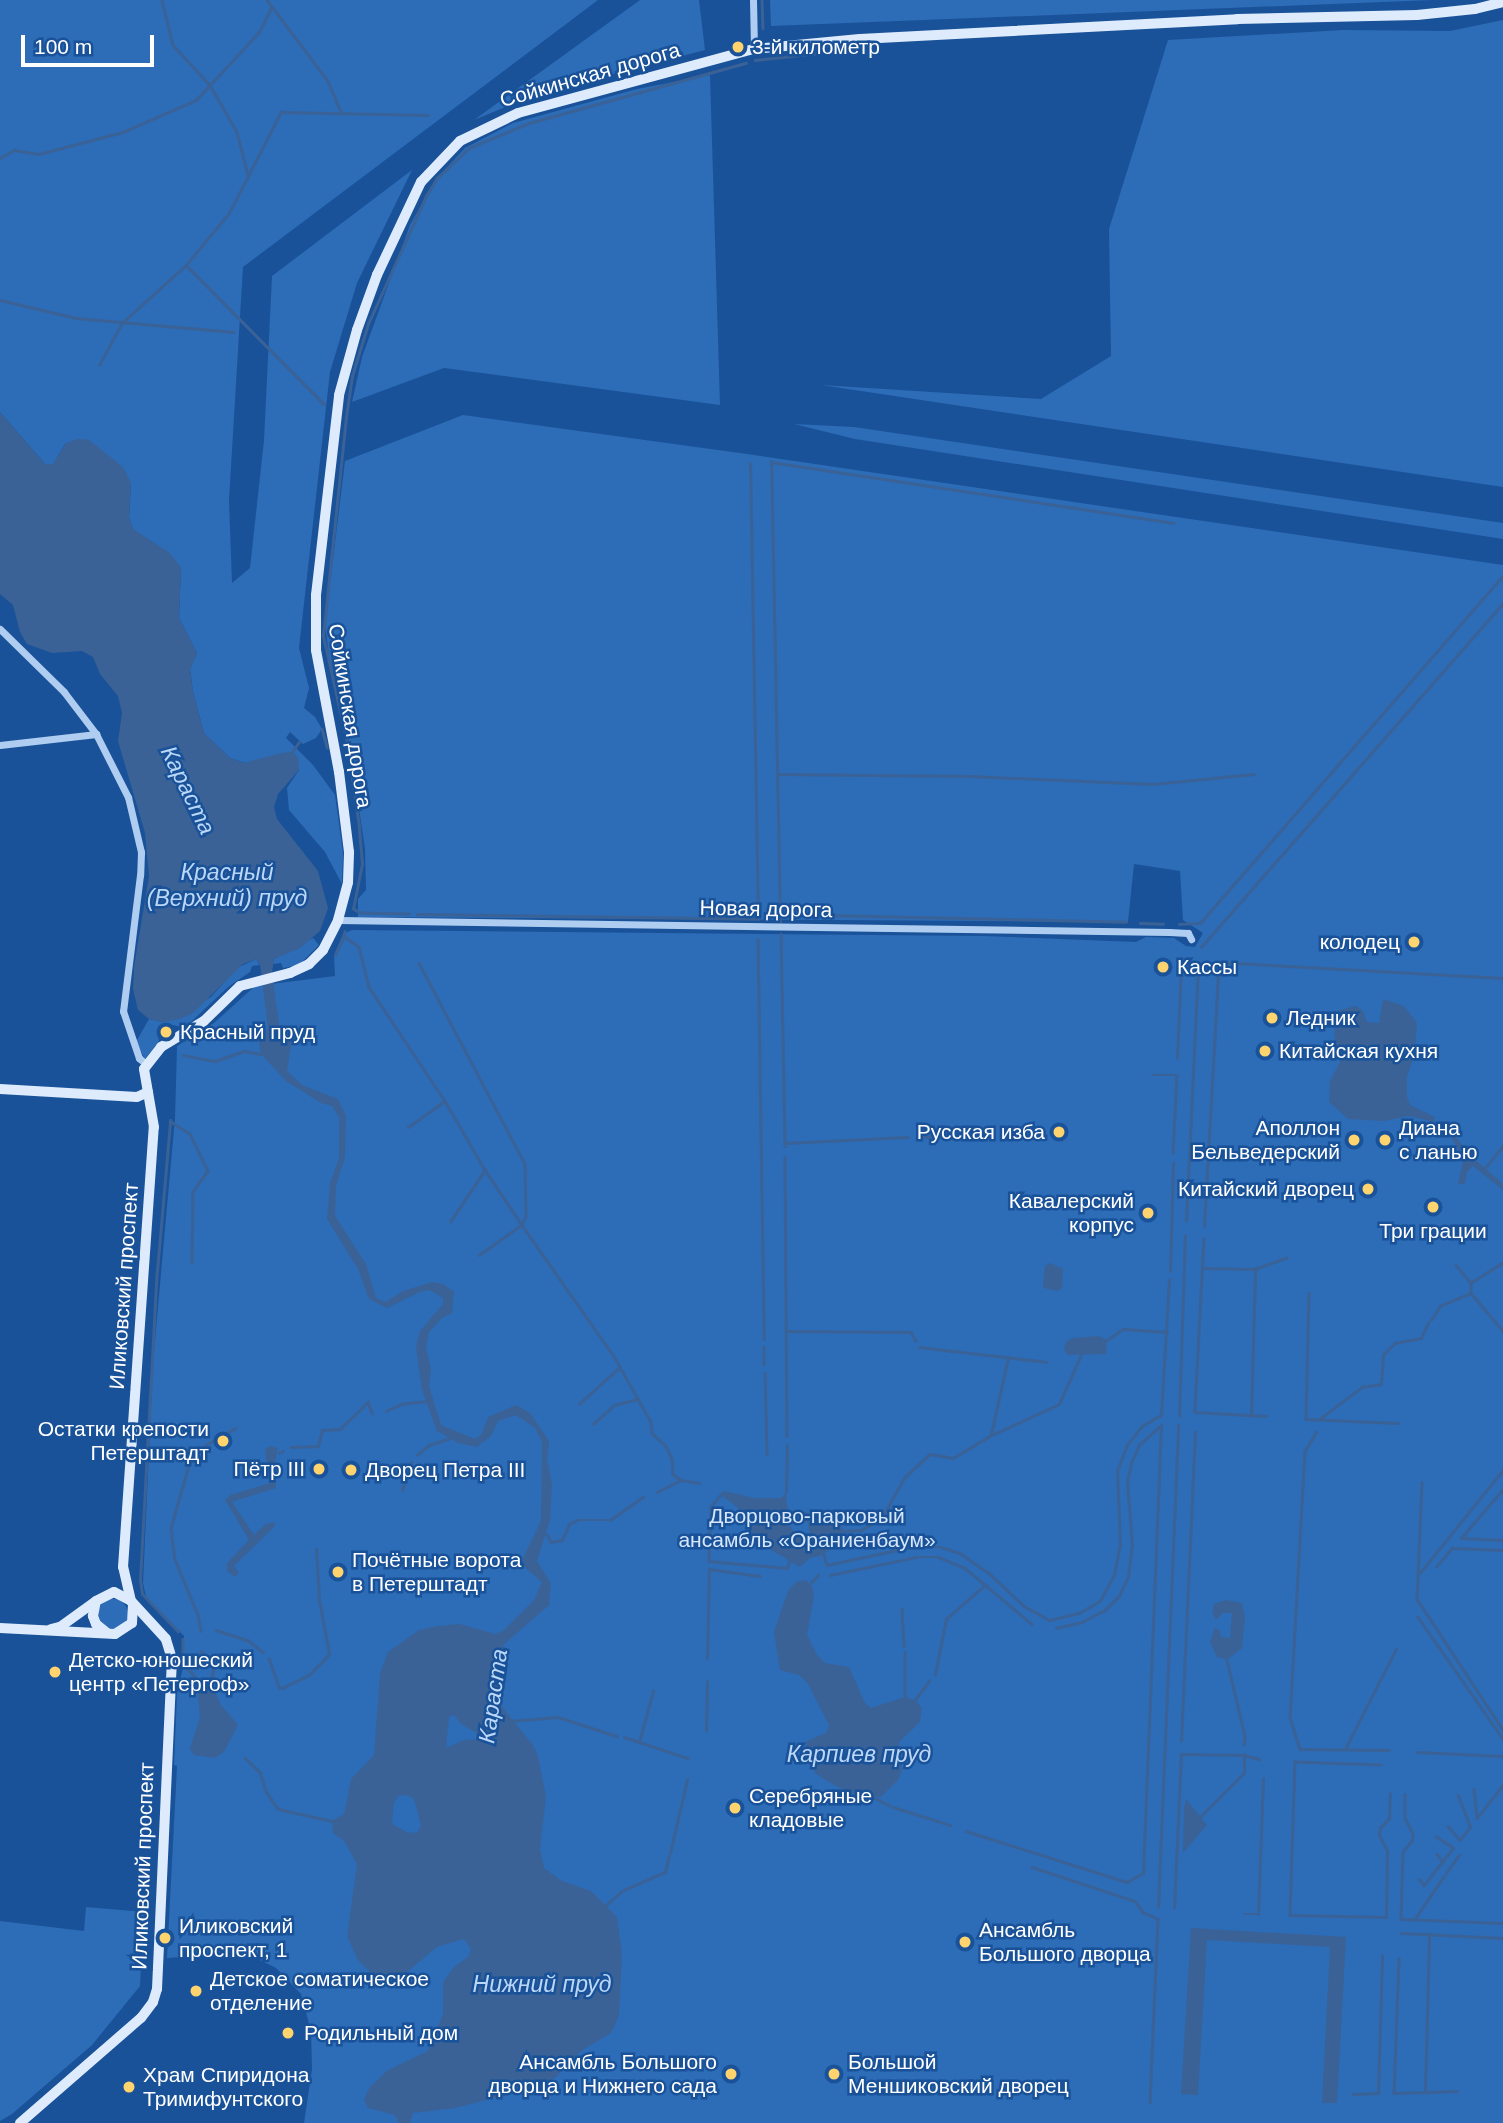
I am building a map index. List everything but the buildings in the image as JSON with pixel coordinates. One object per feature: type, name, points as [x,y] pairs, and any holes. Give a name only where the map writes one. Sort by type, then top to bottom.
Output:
[{"type":"main road","name":"Сойкинская дорога","points":[[146,1064],[161,1046],[204,1021],[240,986],[299,970],[316,958],[338,920],[348,881],[349,852],[340,772],[316,650],[316,595],[340,395],[357,330],[402,218],[421,182],[439,160],[460,141],[482,127],[518,113],[754,49],[860,39],[1129,24],[1417,15],[1475,9],[1503,2]]},
{"type":"main road","name":"Иликовский проспект","points":[[20,2123],[141,2018],[153,2002],[157,1989],[172,1659],[166,1639],[132,1603],[123,1567],[155,1127],[144,1074],[146,1064]]},
{"type":"main road","points":[[0,1089],[137,1097],[148,1092]]},
{"type":"main road","points":[[44,1630],[60,1627],[97,1600],[117,1584],[123,1567]]},
{"type":"main road","points":[[0,1628],[111,1634],[132,1623],[132,1603],[123,1594],[114,1592],[97,1600]]},
{"type":"main road","points":[[97,1600],[93,1616],[96,1624],[111,1634]]},
{"type":"street","points":[[753,0],[754,49]]},
{"type":"street","points":[[0,629],[64,692],[96,734],[128,797],[141,852],[123,1011],[139,1059],[146,1064]]},
{"type":"street","points":[[0,744],[96,734]]},
{"type":"street","name":"Новая дорога","points":[[338,920],[1169,932],[1188,933],[1191,939]]},
{"type":"green space","points":[[0,0],[598,0],[243,267],[229,500],[232,583],[250,568],[264,440],[272,276],[412,170],[357,283],[330,372],[299,648],[309,688],[304,708],[315,717],[322,729],[316,738],[303,744],[290,732],[286,738],[313,765],[335,795],[343,853],[342,884],[325,852],[289,810],[287,788],[299,770],[292,752],[245,763],[230,758],[204,733],[190,669],[197,653],[179,618],[181,568],[133,529],[129,517],[131,483],[65,444],[53,465],[45,464],[0,412]]},
{"type":"green space","points":[[640,0],[699,0],[705,50],[539,93],[474,120]]},
{"type":"green space","points":[[770,0],[1433,0],[771,26]]},
{"type":"green space","points":[[1503,20],[1503,487],[821,385],[1041,399],[1111,356],[1109,229],[1168,40],[1343,30],[1450,31]]},
{"type":"green space","points":[[710,75],[720,405],[444,368],[352,402],[362,357],[410,225],[436,179],[465,148],[513,123],[637,89]]},
{"type":"green space","name":"Дворцово-парковый ансамбль «Ораниенбаум»","points":[[463,415],[1503,565],[1503,2123],[304,2123],[312,2069],[311,2031],[301,1994],[276,1968],[246,1953],[167,1958],[177,1766],[174,1765],[177,1694],[184,1663],[184,1636],[146,1597],[143,1583],[153,1362],[175,1118],[177,1046],[214,1023],[255,986],[335,976],[334,955],[343,934],[352,930],[983,936],[1136,942],[1146,937],[1174,938],[1186,946],[1195,947],[1203,933],[1183,920],[1180,871],[1134,864],[1128,922],[358,917],[358,899],[366,890],[365,849],[349,742],[333,685],[325,625],[345,461]]},
{"type":"green space","points":[[794,424],[854,427],[1503,523],[1503,539],[855,439]]},
{"type":"green space","points":[[313,938],[319,945],[299,965],[283,968],[281,963],[273,964],[274,959]]},
{"type":"green space","points":[[256,959],[260,965],[252,966],[250,972],[228,987],[192,1021],[181,1027],[173,1025],[158,1035],[159,1041],[145,1059],[136,1042],[149,1019],[163,1022],[211,997],[237,968]]},
{"type":"green space","points":[[113,1599],[124,1603],[128,1614],[124,1625],[113,1629],[102,1625],[98,1614],[102,1603]]},
{"type":"green space","points":[[86,1907],[144,1912],[140,1986],[92,2045],[12,2114],[0,2121],[0,1921],[84,1931]]},
{"type":"water","points":[[0,412],[45,464],[53,464],[66,443],[78,439],[89,440],[123,467],[131,483],[129,517],[133,529],[170,553],[181,568],[179,618],[197,653],[190,670],[204,733],[230,758],[244,763],[282,753],[292,752],[298,757],[299,770],[278,794],[274,807],[277,819],[318,871],[328,908],[320,931],[300,948],[274,959],[272,973],[280,1030],[292,1038],[287,1071],[302,1085],[338,1099],[346,1116],[345,1157],[336,1186],[335,1216],[366,1264],[376,1298],[386,1302],[403,1291],[432,1282],[443,1284],[454,1292],[452,1313],[442,1318],[429,1332],[426,1348],[431,1369],[429,1386],[441,1425],[475,1439],[481,1435],[488,1417],[516,1405],[530,1413],[549,1441],[547,1458],[552,1485],[550,1520],[537,1561],[551,1584],[549,1605],[503,1645],[504,1666],[498,1688],[503,1708],[533,1745],[538,1756],[546,1797],[540,1848],[544,1868],[562,1881],[591,1891],[617,1917],[622,1954],[619,2016],[611,2033],[581,2051],[556,2077],[537,2087],[455,2108],[413,2113],[410,2123],[399,2123],[395,2115],[368,2108],[364,2099],[370,2087],[388,2070],[428,2051],[443,2014],[443,1982],[454,1967],[468,1957],[471,1949],[464,1939],[437,1947],[401,1977],[379,1978],[369,1971],[358,1960],[347,1936],[357,1864],[344,1841],[333,1833],[332,1821],[344,1814],[351,1779],[374,1755],[380,1673],[388,1652],[419,1630],[438,1626],[460,1624],[495,1634],[503,1631],[534,1600],[542,1582],[523,1566],[523,1558],[541,1521],[542,1442],[535,1428],[516,1415],[498,1421],[491,1436],[477,1447],[458,1443],[437,1431],[422,1390],[416,1347],[420,1331],[443,1304],[443,1298],[430,1290],[387,1308],[369,1299],[358,1269],[327,1219],[330,1184],[339,1158],[339,1117],[332,1106],[321,1103],[286,1081],[261,1054],[259,1042],[268,1028],[260,964],[256,959],[243,964],[193,1013],[180,1019],[163,1022],[149,1019],[138,1010],[133,989],[134,967],[149,876],[145,833],[118,741],[122,713],[118,696],[100,674],[93,657],[82,651],[52,653],[27,644],[20,632],[13,605],[0,594]],"holes":[[[454,1715],[461,1724],[480,1735],[480,1739],[464,1740],[446,1748],[449,1717]],[[398,1796],[413,1798],[416,1806],[421,1826],[417,1833],[407,1832],[392,1824],[394,1803]]]},
{"type":"water","points":[[1383,999],[1404,1006],[1417,1023],[1414,1057],[1407,1076],[1407,1097],[1410,1105],[1435,1117],[1434,1122],[1409,1116],[1384,1121],[1348,1119],[1329,1102],[1330,1081],[1340,1062],[1334,1034],[1340,1010],[1356,1006],[1363,1011],[1367,1022],[1379,1023]]},
{"type":"water","points":[[1450,1130],[1473,1158],[1502,1183],[1503,1190],[1473,1166],[1467,1172],[1465,1184],[1458,1184],[1464,1157],[1447,1132]]},
{"type":"water","points":[[1050,1263],[1063,1269],[1062,1289],[1057,1291],[1044,1288],[1043,1284],[1045,1266]]},
{"type":"water","points":[[1099,1336],[1107,1340],[1106,1354],[1068,1355],[1064,1350],[1066,1342],[1073,1338]]},
{"type":"water","points":[[270,1446],[278,1448],[275,1462],[276,1488],[232,1502],[254,1535],[266,1524],[275,1522],[275,1526],[234,1566],[239,1573],[235,1577],[227,1571],[227,1563],[249,1540],[225,1500],[230,1495],[270,1483],[265,1449]]},
{"type":"water","points":[[723,1491],[755,1498],[781,1498],[786,1492],[789,1525],[798,1537],[810,1534],[808,1523],[802,1516],[805,1512],[841,1525],[844,1531],[824,1555],[810,1558],[800,1567],[759,1543],[737,1507],[721,1495]]},
{"type":"water","name":"Карпиев пруд","points":[[806,1580],[813,1589],[814,1596],[807,1635],[817,1655],[825,1663],[849,1667],[865,1703],[871,1708],[905,1697],[915,1700],[922,1708],[920,1722],[899,1742],[902,1770],[898,1780],[881,1797],[857,1796],[834,1785],[816,1774],[804,1755],[807,1741],[826,1733],[829,1725],[808,1684],[799,1675],[780,1670],[774,1632],[788,1591],[796,1582]]},
{"type":"water","points":[[1226,1600],[1242,1603],[1245,1618],[1242,1648],[1227,1660],[1217,1657],[1210,1642],[1215,1627],[1220,1631],[1221,1637],[1230,1638],[1232,1613],[1223,1613],[1216,1620],[1212,1612],[1214,1604]]},
{"type":"water","points":[[202,1683],[213,1687],[221,1705],[238,1725],[224,1752],[215,1758],[194,1755],[190,1749],[200,1717],[198,1695]]},
{"type":"water","points":[[1186,1799],[1207,1825],[1183,1853],[1184,1808]]},
{"type":"water","points":[[1191,1928],[1346,1937],[1337,2103],[1322,2103],[1330,1947],[1207,1940],[1198,2095],[1181,2094]]},
{"type":"waterway","points":[[162,0],[173,45],[210,85],[237,132],[248,175]]},
{"type":"waterway","points":[[267,0],[328,81],[341,112]]},
{"type":"waterway","points":[[762,0],[763,28]]},
{"type":"waterway","points":[[0,158],[14,150],[39,154],[123,132],[196,100],[259,32],[272,7]]},
{"type":"waterway","points":[[755,60],[839,51]]},
{"type":"waterway","points":[[409,914],[360,913],[353,909],[362,864],[359,827],[347,743],[323,636],[346,417],[352,376],[368,324],[426,196],[437,178],[469,148],[529,123],[746,63]]},
{"type":"waterway","points":[[99,365],[122,323],[186,265],[229,213],[281,112],[428,115]]},
{"type":"waterway","points":[[186,265],[324,404]]},
{"type":"waterway","points":[[0,300],[76,318],[233,332]]},
{"type":"waterway","points":[[780,922],[771,462],[1173,523]]},
{"type":"waterway","points":[[417,914],[758,919],[750,464]]},
{"type":"waterway","points":[[1179,924],[1200,923],[1503,576]]},
{"type":"waterway","points":[[1201,947],[1503,603]]},
{"type":"waterway","points":[[322,729],[327,747]]},
{"type":"waterway","points":[[292,752],[299,742]]},
{"type":"waterway","points":[[779,774],[969,776],[1153,784],[1254,774]]},
{"type":"waterway","points":[[781,914],[1126,922]]},
{"type":"waterway","points":[[1140,923],[1163,924]]},
{"type":"waterway","points":[[345,931],[344,936],[359,947],[369,987],[445,1101],[485,1170]]},
{"type":"waterway","points":[[781,934],[785,1146]]},
{"type":"waterway","points":[[335,955],[344,936]]},
{"type":"waterway","points":[[758,939],[764,1339]]},
{"type":"waterway","points":[[1186,1221],[1198,962]]},
{"type":"waterway","points":[[1218,962],[1503,978]]},
{"type":"waterway","points":[[419,963],[525,1164],[526,1216],[522,1225],[615,1358],[651,1422],[652,1433],[666,1446],[672,1459],[673,1474],[681,1480]]},
{"type":"waterway","points":[[1177,1058],[1181,966]]},
{"type":"waterway","points":[[1204,1226],[1218,976]]},
{"type":"waterway","points":[[183,1055],[215,1061],[244,1051],[261,1054]]},
{"type":"waterway","points":[[1152,1075],[1177,1075],[1173,1153]]},
{"type":"waterway","points":[[408,1127],[445,1101]]},
{"type":"waterway","points":[[178,1632],[142,1594],[140,1580],[157,1271],[170,1121],[190,1134],[208,1171],[193,1192],[192,1263]]},
{"type":"waterway","points":[[917,1137],[971,1135]]},
{"type":"waterway","points":[[785,1143],[908,1137]]},
{"type":"waterway","points":[[1485,1168],[1503,1146]]},
{"type":"waterway","points":[[785,1157],[787,1436]]},
{"type":"waterway","points":[[1170,1271],[1173,1163]]},
{"type":"waterway","points":[[450,1222],[485,1170],[522,1225],[480,1255]]},
{"type":"waterway","points":[[1179,1416],[1185,1236]]},
{"type":"waterway","points":[[1204,1238],[1195,1412],[1266,1416]]},
{"type":"waterway","points":[[1202,1268],[1255,1269],[1286,1258]]},
{"type":"waterway","points":[[1503,1263],[1471,1283],[1471,1293],[1503,1331]]},
{"type":"waterway","points":[[1456,1265],[1471,1283]]},
{"type":"waterway","points":[[1251,1416],[1255,1269]]},
{"type":"waterway","points":[[824,1555],[827,1565],[910,1547],[941,1547],[960,1553],[989,1573],[1024,1606],[1049,1620],[1079,1613],[1100,1601],[1114,1575],[1120,1545],[1117,1471],[1127,1445],[1142,1426],[1161,1415],[1169,1280]]},
{"type":"waterway","points":[[1309,1293],[1306,1419],[1398,1423]]},
{"type":"waterway","points":[[1431,1320],[1440,1306],[1470,1293]]},
{"type":"waterway","points":[[1318,1420],[1362,1387],[1381,1384],[1383,1355],[1395,1343],[1421,1338],[1428,1323]]},
{"type":"waterway","points":[[1107,1340],[1123,1329],[1167,1332]]},
{"type":"waterway","points":[[787,1331],[911,1332],[916,1341]]},
{"type":"waterway","points":[[764,1347],[764,1364]]},
{"type":"waterway","points":[[919,1347],[1046,1362]]},
{"type":"waterway","points":[[844,1531],[861,1530],[881,1519],[904,1478],[930,1454],[953,1458],[990,1436],[1059,1404],[1081,1355]]},
{"type":"waterway","points":[[991,1434],[1008,1358]]},
{"type":"waterway","points":[[579,1404],[620,1367]]},
{"type":"waterway","points":[[765,1373],[767,1454]]},
{"type":"waterway","points":[[593,1424],[614,1405],[638,1399]]},
{"type":"waterway","points":[[386,1411],[401,1404],[426,1401]]},
{"type":"waterway","points":[[291,1447],[318,1446],[322,1430],[340,1429],[368,1402],[372,1413]]},
{"type":"waterway","points":[[1056,1628],[1082,1622],[1106,1609],[1119,1596],[1128,1577],[1132,1546],[1127,1481],[1131,1463],[1139,1445],[1161,1425]]},
{"type":"waterway","points":[[966,1831],[1127,1882],[1143,1873],[1161,1425]]},
{"type":"waterway","points":[[1158,1907],[1178,1425]]},
{"type":"waterway","points":[[204,1446],[235,1428]]},
{"type":"waterway","points":[[1181,1741],[1195,1432]]},
{"type":"waterway","points":[[1317,1432],[1305,1451],[1290,1718],[1300,1749],[1389,1750]]},
{"type":"waterway","points":[[417,1455],[429,1445],[450,1438]]},
{"type":"waterway","points":[[786,1492],[787,1446]]},
{"type":"waterway","points":[[279,1453],[283,1451]]},
{"type":"waterway","points":[[192,1455],[171,1528],[175,1559],[198,1615],[201,1631]]},
{"type":"waterway","points":[[402,1490],[411,1462]]},
{"type":"waterway","points":[[1419,1574],[1503,1470]]},
{"type":"waterway","points":[[657,1492],[681,1480],[700,1483]]},
{"type":"waterway","points":[[1422,1482],[1417,1599],[1503,1730]]},
{"type":"waterway","points":[[1461,1538],[1503,1489]]},
{"type":"waterway","points":[[721,1495],[711,1507],[709,1561],[787,1568],[790,1559]]},
{"type":"waterway","points":[[547,1534],[551,1542],[562,1540],[569,1524],[577,1520],[610,1520],[643,1497]]},
{"type":"waterway","points":[[1461,1538],[1503,1540]]},
{"type":"waterway","points":[[1436,1567],[1452,1548],[1503,1550]]},
{"type":"waterway","points":[[269,1658],[279,1687],[282,1688],[309,1675],[329,1654],[319,1600],[316,1549]]},
{"type":"waterway","points":[[830,1575],[916,1557],[938,1557],[965,1568],[1032,1624]]},
{"type":"waterway","points":[[707,1658],[709,1569],[760,1576]]},
{"type":"waterway","points":[[810,1584],[818,1575]]},
{"type":"waterway","points":[[935,1675],[946,1619],[985,1585]]},
{"type":"waterway","points":[[902,1609],[904,1646]]},
{"type":"waterway","points":[[1418,1617],[1503,1739]]},
{"type":"waterway","points":[[216,1630],[249,1641],[263,1652]]},
{"type":"waterway","points":[[183,1639],[183,1663],[202,1685]]},
{"type":"waterway","points":[[1345,1749],[1396,1649]]},
{"type":"waterway","points":[[201,1651],[214,1666],[211,1685]]},
{"type":"waterway","points":[[905,1652],[905,1697]]},
{"type":"waterway","points":[[1227,1660],[1245,1736],[1244,1745]]},
{"type":"waterway","points":[[915,1700],[929,1681]]},
{"type":"waterway","points":[[706,1731],[707,1682]]},
{"type":"waterway","points":[[639,1742],[653,1691]]},
{"type":"waterway","name":"Караста","points":[[510,1721],[558,1717],[617,1736]]},
{"type":"waterway","points":[[624,1737],[688,1758]]},
{"type":"waterway","points":[[1417,1752],[1503,1756]]},
{"type":"waterway","points":[[1174,1908],[1181,1754],[1244,1755],[1259,1759]]},
{"type":"waterway","points":[[1200,1817],[1244,1773],[1244,1755]]},
{"type":"waterway","points":[[245,1758],[260,1772],[267,1793],[278,1809],[332,1821]]},
{"type":"waterway","points":[[1381,1765],[1295,1762],[1290,1915],[1386,1917],[1387,1851],[1379,1835],[1380,1828],[1389,1818],[1390,1794]]},
{"type":"waterway","points":[[1244,1914],[1258,1914],[1263,1779]]},
{"type":"waterway","points":[[670,1853],[687,1780]]},
{"type":"waterway","points":[[1477,1818],[1503,1785]]},
{"type":"waterway","points":[[1474,1789],[1477,1818]]},
{"type":"waterway","points":[[1405,1794],[1405,1818],[1413,1834],[1412,1841],[1403,1852],[1401,1919],[1503,1923]]},
{"type":"waterway","points":[[1448,1826],[1460,1840],[1470,1827],[1458,1795]]},
{"type":"waterway","points":[[873,1797],[889,1805]]},
{"type":"waterway","points":[[893,1807],[950,1825]]},
{"type":"waterway","points":[[1419,1879],[1424,1885],[1453,1848],[1436,1837]]},
{"type":"waterway","points":[[1437,1854],[1443,1862]]},
{"type":"waterway","points":[[1446,1873],[1459,1855]]},
{"type":"waterway","points":[[624,1890],[665,1872],[669,1856]]},
{"type":"waterway","points":[[1032,1867],[1135,1901],[1143,1912],[1158,1919],[1150,2102]]},
{"type":"waterway","points":[[1414,1920],[1444,1876]]},
{"type":"waterway","points":[[606,1905],[621,1892]]},
{"type":"waterway","points":[[1401,1933],[1503,1938]]},
{"type":"waterway","points":[[1425,2092],[1429,1934]]},
{"type":"waterway","points":[[1353,2094],[1378,2093],[1382,1956]]},
{"type":"waterway","points":[[1399,1958],[1394,2093],[1457,2091]]},
{"type":"place","name":"3-й километр","points":[[738,47]]},
{"type":"place","name":"колодец","points":[[1414,942]]},
{"type":"place","name":"Кассы","points":[[1163,967]]},
{"type":"place","name":"Ледник","points":[[1272,1018]]},
{"type":"place","name":"Красный пруд","points":[[166,1032]]},
{"type":"place","name":"Китайская кухня","points":[[1265,1051]]},
{"type":"place","name":"Русская изба","points":[[1059,1132]]},
{"type":"place","name":"Аполлон Бельведерский","points":[[1354,1140]]},
{"type":"place","name":"Диана с ланью","points":[[1385,1140]]},
{"type":"place","name":"Китайский дворец","points":[[1368,1189]]},
{"type":"place","name":"Три грации","points":[[1433,1207]]},
{"type":"place","name":"Кавалерский корпус","points":[[1148,1213]]},
{"type":"place","name":"Остатки крепости Петерштадт","points":[[223,1441]]},
{"type":"place","name":"Пётр III","points":[[319,1469]]},
{"type":"place","name":"Дворец Петра III","points":[[351,1470]]},
{"type":"place","name":"Почётные ворота в Петерштадт","points":[[338,1572]]},
{"type":"place","name":"Детско-юношеский центр «Петергоф»","points":[[55,1672]]},
{"type":"place","name":"Серебряные кладовые","points":[[735,1808]]},
{"type":"place","name":"Иликовский проспект, 1","points":[[165,1938]]},
{"type":"place","name":"Ансамбль Большого дворца","points":[[965,1942]]},
{"type":"place","name":"Детское соматическое отделение","points":[[196,1991]]},
{"type":"place","name":"Родильный дом","points":[[288,2033]]},
{"type":"place","name":"Ансамбль Большого дворца и Нижнего сада","points":[[731,2074]]},
{"type":"place","name":"Большой Меншиковский дворец","points":[[834,2074]]},
{"type":"place","name":"Храм Спиридона Тримифунтского","points":[[129,2087]]},
{"type":"water label","name":"Красный (Верхний) пруд","points":[[227,885]]},
{"type":"water label","name":"Нижний пруд","points":[[542,1984]]}]
